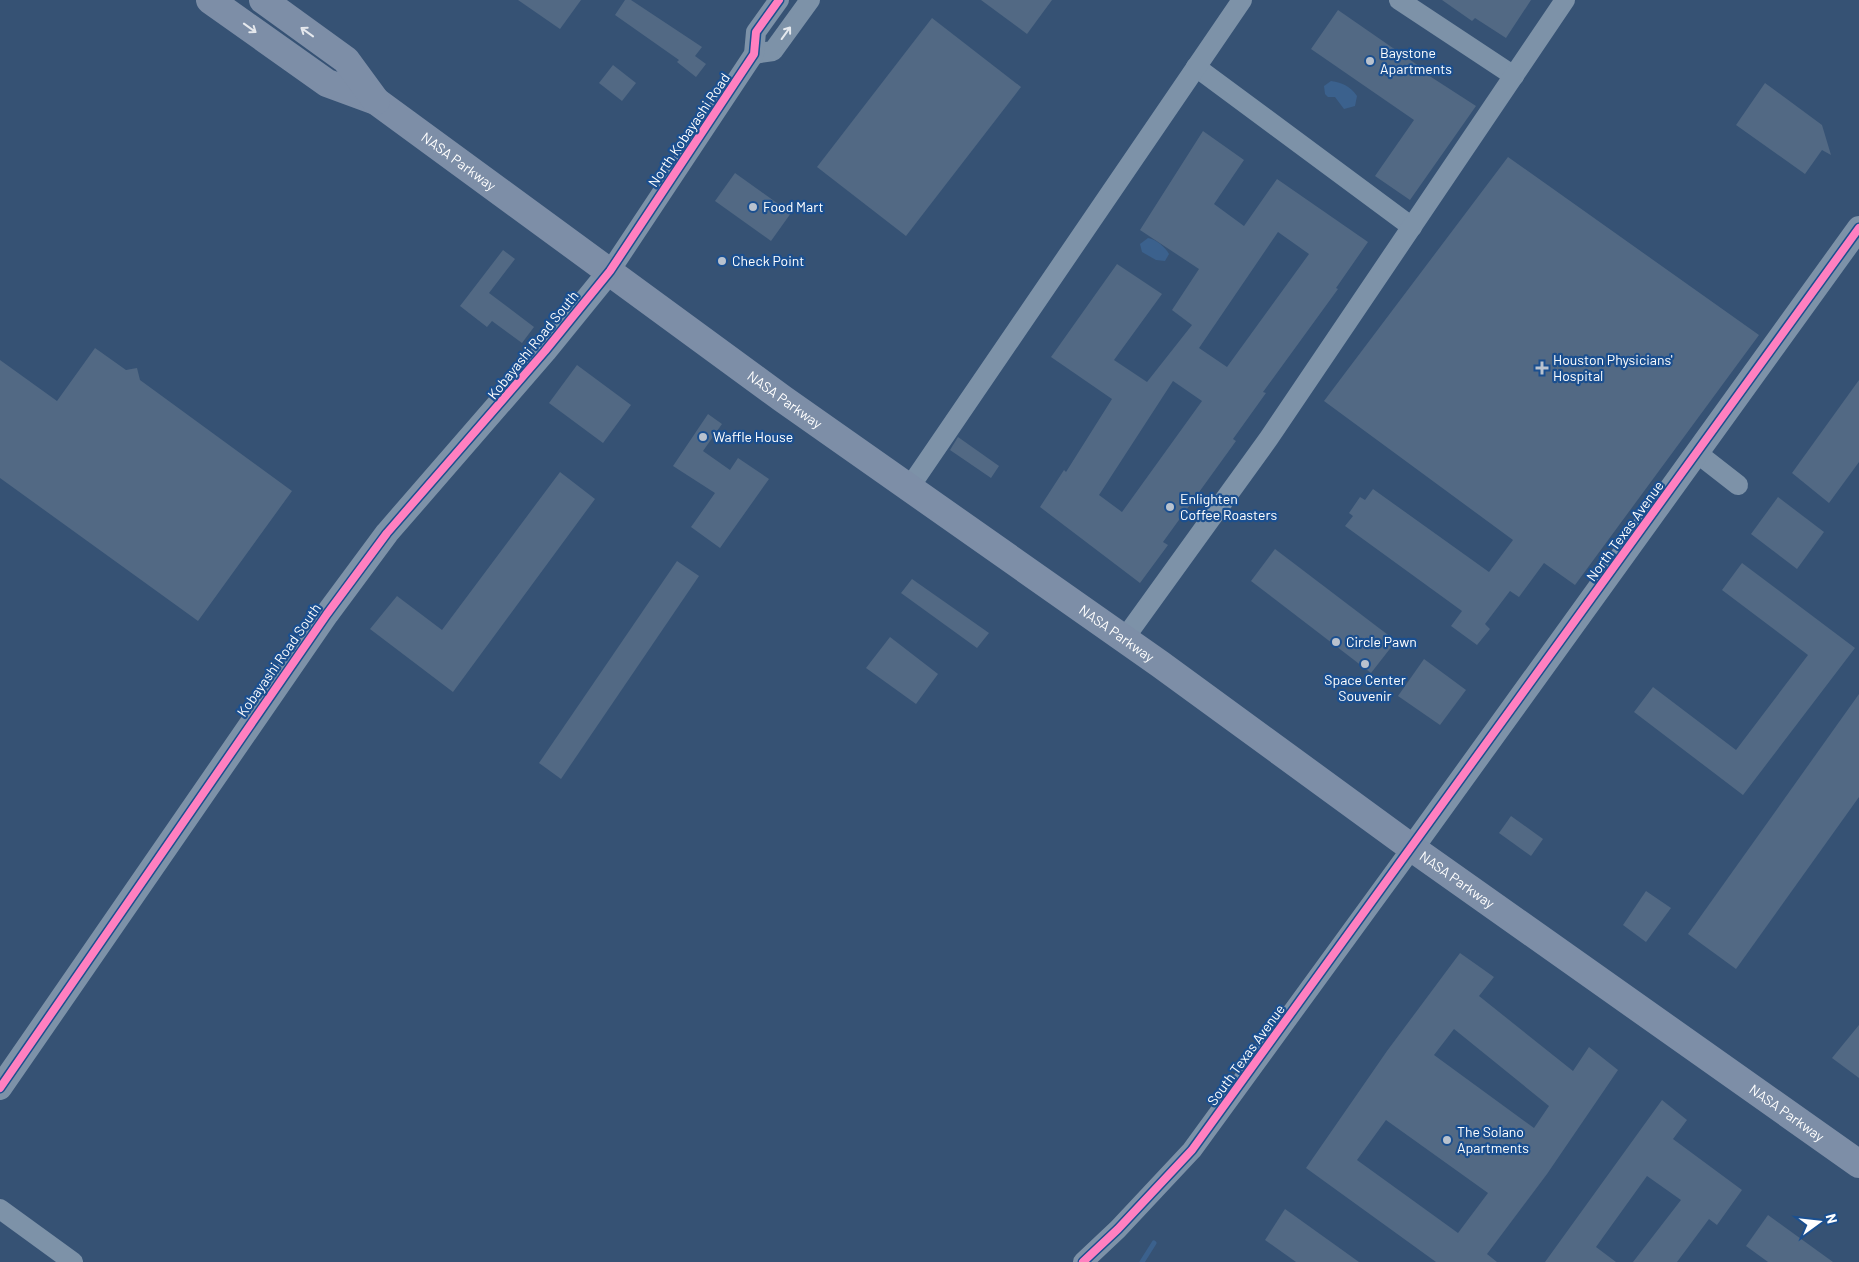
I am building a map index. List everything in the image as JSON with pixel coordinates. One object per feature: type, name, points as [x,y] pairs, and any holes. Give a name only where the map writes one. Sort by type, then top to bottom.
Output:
[{"type":"main road","name":"NASA Parkway","points":[[210,0],[327,83],[376,101],[521,209],[610,271],[909,488],[1124,639],[1412,848],[1859,1164]]},
{"type":"main road","name":"NASA Parkway","points":[[263,0],[346,60],[376,101]]},
{"type":"street","name":"North Kobayashi Road","points":[[610,271],[754,54],[756,32],[780,0]]},
{"type":"street","points":[[754,54],[773,51],[810,0]]},
{"type":"street","points":[[909,488],[1242,0]]},
{"type":"street","points":[[1399,0],[1514,76]]},
{"type":"street","points":[[1124,639],[1269,438],[1565,0]]},
{"type":"street","points":[[1196,68],[1412,227]]},
{"type":"street","name":"North Texas Avenue","points":[[1412,848],[1859,228]]},
{"type":"street","name":"Kobayashi Road South","points":[[0,1088],[327,614],[387,533],[533,366],[610,271]]},
{"type":"street","points":[[1697,453],[1738,485]]},
{"type":"street","name":"South Texas Avenue","points":[[1083,1262],[1118,1229],[1192,1150],[1412,848]]},
{"type":"street","points":[[0,1209],[73,1262]]},
{"type":"water","points":[[1331,81],[1343,84],[1352,90],[1357,96],[1355,106],[1344,109],[1335,97],[1328,97],[1325,94],[1324,86]]},
{"type":"water","points":[[1148,238],[1163,246],[1167,251],[1169,254],[1165,261],[1156,260],[1142,252],[1140,244]]},
{"type":"building","points":[[518,0],[581,0],[560,29]]},
{"type":"building","points":[[625,0],[631,0],[702,47],[695,56],[706,64],[696,77],[677,62],[679,60],[615,15]]},
{"type":"building","points":[[981,0],[1052,0],[1027,34]]},
{"type":"building","points":[[1442,0],[1531,0],[1506,38],[1475,18],[1472,21]]},
{"type":"building","points":[[1338,10],[1429,73],[1428,75],[1476,106],[1410,200],[1375,176],[1414,120],[1311,49]]},
{"type":"building","points":[[932,18],[1021,87],[906,236],[817,167]]},
{"type":"building","points":[[613,65],[636,83],[622,101],[599,83]]},
{"type":"building","points":[[1765,83],[1822,125],[1831,155],[1822,150],[1805,174],[1736,125]]},
{"type":"building","points":[[1203,131],[1244,160],[1214,204],[1244,226],[1277,179],[1368,242],[1336,288],[1338,289],[1263,392],[1266,393],[1233,439],[1236,441],[1163,542],[1168,545],[1140,583],[1040,507],[1064,470],[1066,472],[1112,399],[1051,357],[1117,264],[1162,294],[1114,360],[1147,382],[1192,325],[1172,310],[1199,269],[1140,230]],"holes":[[[1278,232],[1309,254],[1227,367],[1199,348]],[[1173,381],[1202,401],[1122,512],[1099,495]]]},
{"type":"building","name":"Houston Physicians' Hospital","points":[[1508,157],[1759,335],[1575,585],[1544,563],[1519,597],[1510,591],[1485,624],[1490,629],[1477,645],[1451,626],[1462,611],[1345,526],[1353,516],[1349,513],[1360,497],[1365,500],[1373,489],[1489,572],[1513,540],[1324,401]]},
{"type":"building","name":"Food Mart","points":[[735,173],[791,213],[771,241],[715,201]]},
{"type":"building","points":[[503,250],[515,259],[489,293],[534,327],[522,343],[492,321],[487,327],[460,306]]},
{"type":"building","points":[[95,348],[126,370],[137,368],[140,380],[292,491],[198,621],[0,478],[0,360],[57,401]]},
{"type":"building","points":[[577,365],[631,405],[603,443],[549,403]]},
{"type":"building","points":[[1859,380],[1859,462],[1829,503],[1792,473]]},
{"type":"building","points":[[708,414],[722,424],[703,451],[730,470],[738,458],[769,479],[720,548],[691,527],[715,493],[673,466]]},
{"type":"building","points":[[958,437],[999,466],[991,478],[950,450]]},
{"type":"building","points":[[560,472],[595,499],[453,692],[370,629],[397,596],[442,630]]},
{"type":"building","points":[[1778,497],[1824,532],[1797,569],[1751,534]]},
{"type":"building","points":[[1275,549],[1396,641],[1371,673],[1251,581]]},
{"type":"building","points":[[677,561],[699,576],[561,779],[539,763]]},
{"type":"building","points":[[1742,563],[1855,648],[1743,795],[1634,712],[1653,687],[1736,750],[1808,655],[1722,590]]},
{"type":"building","points":[[912,579],[989,633],[977,648],[901,593]]},
{"type":"building","points":[[890,637],[938,674],[916,704],[866,668]]},
{"type":"building","points":[[1424,659],[1466,690],[1440,725],[1398,696]]},
{"type":"building","points":[[1859,694],[1859,797],[1736,969],[1688,934]]},
{"type":"building","points":[[1511,816],[1543,839],[1531,856],[1499,833]]},
{"type":"building","points":[[1646,891],[1671,908],[1646,942],[1623,925]]},
{"type":"building","points":[[1460,953],[1494,977],[1479,996],[1573,1071],[1589,1047],[1618,1070],[1547,1174],[1487,1254],[1497,1262],[1436,1262],[1306,1168],[1387,1051]],"holes":[[[1454,1029],[1549,1106],[1534,1128],[1434,1055]],[[1386,1120],[1488,1193],[1458,1233],[1357,1160]]]},
{"type":"building","points":[[1859,1025],[1859,1078],[1832,1058]]},
{"type":"building","points":[[1662,1100],[1687,1120],[1673,1139],[1742,1190],[1717,1225],[1709,1219],[1677,1262],[1633,1262],[1681,1200],[1647,1176],[1596,1247],[1616,1262],[1545,1262]]},
{"type":"building","points":[[1285,1209],[1359,1262],[1296,1262],[1265,1240]]},
{"type":"building","points":[[1768,1215],[1833,1262],[1768,1262],[1746,1246]]},
{"type":"waterway","points":[[1142,1262],[1154,1243]]},
{"type":"cycle path","points":[[0,1088],[327,614],[387,533],[545,351],[610,271],[754,54],[756,32],[779,0]]},
{"type":"cycle path","points":[[1083,1262],[1118,1229],[1192,1150],[1859,228]]},
{"type":"place","name":"Baystone Apartments","points":[[1370,61]]},
{"type":"place","name":"Food Mart","points":[[753,207]]},
{"type":"place","name":"Check Point","points":[[722,261]]},
{"type":"place","name":"Houston Physicians' Hospital","points":[[1542,368]]},
{"type":"place","name":"Waffle House","points":[[703,437]]},
{"type":"place","name":"Enlighten Coffee Roasters","points":[[1170,507]]},
{"type":"place","name":"Circle Pawn","points":[[1336,642]]},
{"type":"place","name":"Space Center Souvenir","points":[[1365,664]]},
{"type":"place","name":"The Solano Apartments","points":[[1447,1140]]}]
